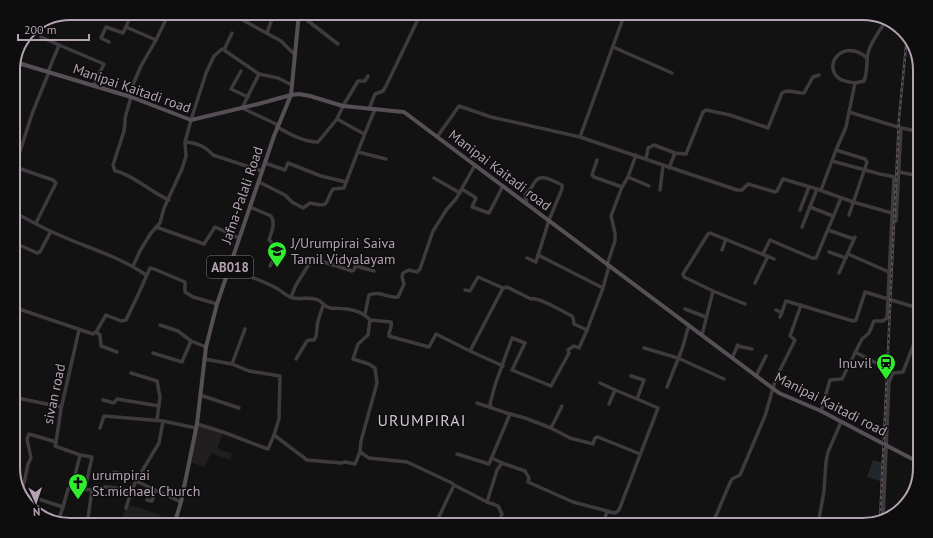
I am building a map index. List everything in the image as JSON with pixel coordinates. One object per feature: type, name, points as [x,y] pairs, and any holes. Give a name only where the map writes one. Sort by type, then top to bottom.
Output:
[{"type":"main road","name":"Jafna-Palali Road","points":[[176,518],[181,502],[197,426],[206,347],[217,304],[239,238],[278,126],[291,95],[298,20]]},
{"type":"main road","name":"Manipai Kaitadi road","points":[[20,64],[130,97],[191,120],[291,95],[305,95],[343,106],[404,112],[773,389],[820,411],[913,459]]},
{"type":"street","points":[[109,42],[101,38],[106,27],[123,33],[128,20]]},
{"type":"street","points":[[166,20],[141,66],[130,97],[125,118],[126,123],[113,165],[115,171],[123,172],[158,195],[169,200]]},
{"type":"street","points":[[242,20],[281,41],[295,55]]},
{"type":"street","points":[[267,33],[272,20]]},
{"type":"street","points":[[308,20],[338,44]]},
{"type":"street","points":[[370,109],[375,94],[383,91],[386,86],[418,20]]},
{"type":"street","points":[[580,137],[623,20]]},
{"type":"street","points":[[867,58],[861,53],[846,50],[839,53],[835,60],[833,66],[834,72],[839,78],[846,82],[855,83],[864,81],[867,75],[867,58],[869,50],[884,25]]},
{"type":"street","points":[[126,27],[156,40]]},
{"type":"street","points":[[232,33],[224,50],[259,74],[278,78],[292,85]]},
{"type":"street","points":[[42,37],[59,46],[104,64],[93,86]]},
{"type":"street","points":[[20,151],[32,114],[59,46]]},
{"type":"street","points":[[613,47],[672,73]]},
{"type":"street","points":[[133,266],[140,251],[160,223],[164,208],[169,200],[186,156],[185,142],[212,60],[214,56],[222,49]]},
{"type":"street","points":[[241,71],[231,90],[248,97]]},
{"type":"street","points":[[259,74],[242,108],[278,126],[295,137],[312,142],[318,142],[336,119],[358,82],[365,81],[368,76]]},
{"type":"street","points":[[646,159],[648,148],[654,145],[675,153],[684,154],[688,152],[706,110],[730,115],[768,128],[782,93],[784,91],[788,91],[804,93],[812,77],[819,75]]},
{"type":"street","points":[[802,227],[846,126],[855,83]]},
{"type":"street","points":[[437,137],[459,106],[490,117],[580,137],[740,191],[748,184],[775,192],[783,179],[892,213]]},
{"type":"street","points":[[259,182],[285,195],[292,202],[303,208],[310,203],[321,206],[324,205],[327,203],[333,189],[343,189],[375,109]]},
{"type":"street","points":[[849,112],[913,130]]},
{"type":"street","points":[[336,119],[364,134]]},
{"type":"street","points":[[896,221],[901,128]]},
{"type":"street","points":[[185,142],[202,146],[208,149],[213,156],[262,171]]},
{"type":"street","points":[[836,150],[865,160],[866,162],[865,170],[849,215]]},
{"type":"street","points":[[358,152],[386,158]]},
{"type":"street","points":[[669,168],[675,153]]},
{"type":"street","points":[[491,407],[490,404],[495,385],[512,338],[524,343],[512,370],[551,386],[569,353],[568,350],[574,346],[579,348],[602,288],[615,241],[615,233],[611,216],[636,155]]},
{"type":"street","points":[[597,160],[592,175],[622,187]]},
{"type":"street","points":[[832,161],[899,177]]},
{"type":"street","points":[[265,163],[285,170],[288,163],[321,176],[346,182]]},
{"type":"street","points":[[365,314],[369,295],[372,293],[398,297],[404,284],[402,277],[403,273],[409,270],[417,272],[420,269],[433,231],[441,217],[456,199],[475,165]]},
{"type":"street","points":[[660,190],[663,166]]},
{"type":"street","points":[[20,169],[52,180],[56,183],[36,223]]},
{"type":"street","points":[[899,172],[913,175]]},
{"type":"street","points":[[628,177],[649,186]]},
{"type":"street","points":[[820,411],[830,380],[842,379],[862,339],[869,333],[874,322],[883,321],[887,318],[894,177]]},
{"type":"street","points":[[434,178],[476,198],[472,207],[489,213],[503,186]]},
{"type":"street","points":[[527,204],[525,195],[538,178],[544,178],[562,185],[562,189],[549,220],[536,262],[527,258]]},
{"type":"street","points":[[800,210],[809,187]]},
{"type":"street","points":[[763,254],[770,240],[812,258],[816,258],[841,198]]},
{"type":"street","points":[[250,207],[271,216],[273,219],[273,226],[269,240],[278,250],[270,266]]},
{"type":"street","points":[[810,207],[834,216]]},
{"type":"street","points":[[20,215],[51,231],[112,256],[133,266],[146,275]]},
{"type":"street","points":[[156,227],[172,234],[181,235],[204,244],[215,227],[239,238]]},
{"type":"street","points":[[828,230],[855,238],[839,273]]},
{"type":"street","points":[[20,245],[37,253],[40,252],[51,231]]},
{"type":"street","points":[[745,304],[684,277],[683,274],[708,234],[710,233],[726,239],[774,259]]},
{"type":"street","points":[[722,250],[726,239]]},
{"type":"street","points":[[830,252],[847,256],[889,272]]},
{"type":"street","points":[[538,255],[602,288]]},
{"type":"street","points":[[755,282],[768,256]]},
{"type":"street","points":[[291,297],[296,285],[311,261],[324,262],[352,271],[354,270],[355,266],[374,271]]},
{"type":"street","points":[[20,310],[93,334],[96,332],[106,314],[121,321],[126,320],[150,268],[185,282],[185,292],[192,297],[217,304]]},
{"type":"street","points":[[229,269],[278,288],[294,299],[317,299],[323,306],[349,309],[365,314],[370,320],[391,322],[392,324],[389,336],[429,347],[436,334],[503,366]]},
{"type":"street","points":[[466,290],[470,291],[478,277],[503,288],[507,287],[531,299],[534,298],[548,304],[572,316],[574,324],[587,330]]},
{"type":"street","points":[[470,351],[503,288]]},
{"type":"street","points":[[702,335],[713,291]]},
{"type":"street","points":[[776,310],[781,315],[786,301],[853,321],[856,320],[865,292],[888,300],[913,306]]},
{"type":"street","points":[[715,518],[729,484],[732,479],[740,475],[765,416],[776,378],[795,340],[790,336],[802,305]]},
{"type":"street","points":[[296,359],[306,341],[314,340],[317,337],[318,333],[316,329],[323,306]]},
{"type":"street","points":[[685,309],[706,317]]},
{"type":"street","points":[[274,435],[307,460],[355,464],[360,452],[361,441],[377,382],[374,368],[369,364],[354,360],[352,358],[358,344],[368,334],[370,320]]},
{"type":"street","points":[[160,325],[178,331],[191,341],[206,347]]},
{"type":"street","points":[[667,386],[689,325]]},
{"type":"street","points":[[232,364],[245,329]]},
{"type":"street","name":"sivan road","points":[[24,486],[26,471],[31,458],[27,439],[29,434],[56,442],[61,406],[79,330]]},
{"type":"street","points":[[96,332],[100,335],[100,345],[117,352]]},
{"type":"street","points":[[153,353],[182,362],[191,341]]},
{"type":"street","points":[[732,358],[738,345],[752,349]]},
{"type":"street","points":[[883,513],[889,382],[892,373],[903,372],[913,346]]},
{"type":"street","points":[[644,348],[678,358],[724,378]]},
{"type":"street","points":[[855,352],[880,365]]},
{"type":"street","points":[[756,376],[766,356]]},
{"type":"street","points":[[99,415],[157,420],[197,426],[223,432],[268,449],[279,419],[280,376],[249,371],[232,364],[204,359]]},
{"type":"street","points":[[131,373],[158,381],[160,397],[157,420]]},
{"type":"street","points":[[631,376],[644,380],[637,399]]},
{"type":"street","points":[[492,458],[525,471],[530,478],[528,482],[573,502],[615,513],[619,510],[658,408],[600,383]]},
{"type":"street","points":[[609,404],[615,390]]},
{"type":"street","points":[[200,395],[239,408]]},
{"type":"street","points":[[20,398],[61,406]]},
{"type":"street","points":[[103,400],[114,403],[117,399],[159,406]]},
{"type":"street","points":[[477,404],[525,418],[581,442],[593,444],[595,438],[598,437],[640,454]]},
{"type":"street","points":[[551,428],[562,406]]},
{"type":"street","points":[[457,454],[489,464],[510,414]]},
{"type":"street","points":[[100,428],[104,416]]},
{"type":"street","points":[[126,508],[136,480],[159,443],[163,421]]},
{"type":"street","points":[[819,518],[828,452],[841,422]]},
{"type":"street","points":[[56,442],[55,446],[92,457],[85,489]]},
{"type":"street","points":[[360,452],[369,458],[407,462],[447,480],[487,502],[498,506],[502,514],[501,518]]},
{"type":"street","points":[[72,488],[80,454]]},
{"type":"street","points":[[487,502],[497,470],[502,463]]},
{"type":"street","points":[[114,472],[136,480],[155,491],[181,502]]},
{"type":"street","points":[[438,518],[454,485]]},
{"type":"street","points":[[60,517],[68,489],[92,490],[106,487],[131,492]]},
{"type":"street","points":[[88,518],[92,490]]},
{"type":"street","points":[[152,501],[155,491]]},
{"type":"street","points":[[29,498],[63,506]]},
{"type":"street","points":[[147,500],[157,503]]},
{"type":"street","points":[[605,518],[607,512]]},
{"type":"shaded area","points":[[195,422],[223,434],[217,448],[232,454],[230,460],[211,453],[204,467],[188,461]]},
{"type":"shaded area","points":[[873,460],[884,463],[883,482],[867,477]]},
{"type":"shaded area","points":[[75,474],[87,478],[85,489],[72,488]]},
{"type":"shaded area","points":[[127,504],[161,515],[160,518],[122,518]]},
{"type":"railway","points":[[880,515],[899,118],[906,45]]},
{"type":"place","name":"J/Urumpirai Saiva Tamil Vidyalayam","points":[[277,268]]},
{"type":"place","name":"Inuvil","points":[[886,380]]},
{"type":"place","name":"urumpirai St.michael Church","points":[[78,500]]},
{"type":"district","name":"URUMPIRAI","points":[[422,420]]}]
